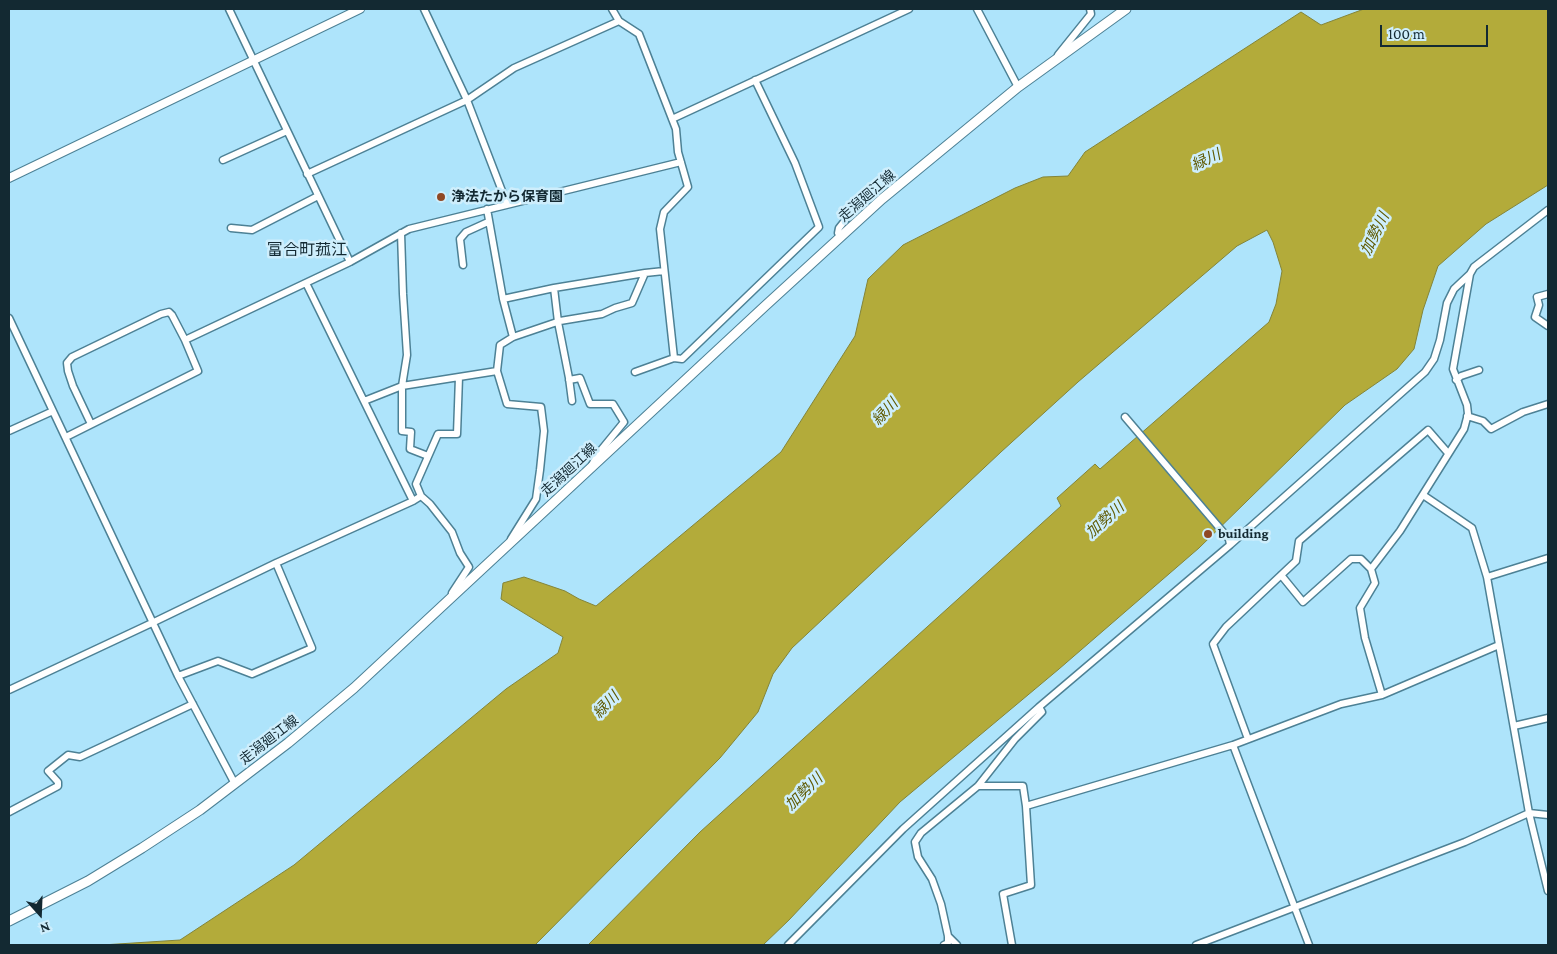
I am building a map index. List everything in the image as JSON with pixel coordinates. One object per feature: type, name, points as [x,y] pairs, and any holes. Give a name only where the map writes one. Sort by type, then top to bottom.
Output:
[{"type":"main road","name":"走潟廻江線","points":[[9,921],[88,881],[150,843],[235,784],[354,688],[840,237],[1018,86],[1126,9]]},
{"type":"street","points":[[229,9],[350,262]]},
{"type":"street","points":[[9,178],[360,9]]},
{"type":"street","points":[[424,9],[467,100],[507,204]]},
{"type":"street","points":[[612,9],[619,21],[639,34],[676,129],[678,152],[688,187],[664,212],[660,229],[674,358]]},
{"type":"street","points":[[672,119],[909,9]]},
{"type":"street","points":[[976,9],[1018,86]]},
{"type":"street","points":[[1054,59],[1091,14],[1090,9]]},
{"type":"street","points":[[307,174],[467,100],[514,68],[619,21]]},
{"type":"street","points":[[635,372],[674,358],[682,359],[819,227],[795,164],[755,80]]},
{"type":"street","points":[[223,160],[287,131]]},
{"type":"street","points":[[185,340],[350,262],[409,229],[681,162]]},
{"type":"street","points":[[840,237],[838,228],[866,194]]},
{"type":"street","points":[[231,228],[252,230],[318,196]]},
{"type":"street","points":[[486,209],[503,299],[513,337]]},
{"type":"street","points":[[788,945],[903,829],[988,752],[1425,372],[1434,359],[1440,340],[1447,303],[1454,289],[1470,274],[1474,267],[1548,211]]},
{"type":"street","points":[[463,265],[460,239],[466,232],[488,222]]},
{"type":"street","points":[[401,233],[402,294],[407,355],[402,386],[402,431],[411,432],[410,449],[428,456]]},
{"type":"street","points":[[503,299],[645,272],[664,271]]},
{"type":"street","points":[[504,550],[536,499],[544,431],[541,407],[507,404],[497,371],[500,346],[513,337],[558,322],[602,314],[632,303],[645,272]]},
{"type":"street","points":[[1371,569],[1400,531],[1464,428],[1468,416],[1467,406],[1459,378],[1453,369],[1470,274]]},
{"type":"street","points":[[306,283],[413,501]]},
{"type":"street","points":[[554,288],[572,401]]},
{"type":"street","points":[[1548,294],[1538,297],[1539,305],[1535,317],[1548,326]]},
{"type":"street","points":[[66,437],[92,424],[198,371],[172,314],[165,312],[72,357],[67,363],[73,386],[92,424]]},
{"type":"street","points":[[9,318],[178,676],[235,784]]},
{"type":"street","points":[[1459,378],[1479,370]]},
{"type":"street","points":[[364,401],[402,386],[497,371]]},
{"type":"street","points":[[445,604],[469,567],[460,553],[452,532],[430,504],[421,496],[416,484],[438,434],[457,434],[459,376]]},
{"type":"street","points":[[569,380],[580,378],[590,404],[613,404],[624,422],[596,455],[590,469]]},
{"type":"street","points":[[1468,416],[1483,421],[1491,429],[1523,412],[1548,404]]},
{"type":"street","points":[[9,431],[53,411]]},
{"type":"street","points":[[1125,417],[1230,542]]},
{"type":"street","points":[[1248,739],[1213,644],[1226,627],[1296,561],[1298,541],[1428,430],[1448,453]]},
{"type":"street","points":[[1423,495],[1472,528],[1487,577],[1530,813],[1548,891]]},
{"type":"street","points":[[9,690],[421,496]]},
{"type":"street","points":[[1487,577],[1548,558]]},
{"type":"street","points":[[1281,575],[1303,602],[1351,559],[1361,559],[1371,569],[1375,583],[1360,608],[1365,638],[1382,694]]},
{"type":"street","points":[[178,676],[218,660],[252,674],[312,648],[276,563]]},
{"type":"street","points":[[1026,806],[1233,745],[1341,704],[1382,694],[1499,645]]},
{"type":"street","points":[[9,812],[58,786],[58,782],[48,771],[68,755],[80,757],[192,704]]},
{"type":"street","points":[[944,945],[948,943],[948,936],[941,904],[932,879],[918,857],[916,842],[921,833],[978,786],[1015,739],[1042,712],[1039,707]]},
{"type":"street","points":[[1514,726],[1548,718]]},
{"type":"street","points":[[1233,745],[1309,945]]},
{"type":"street","points":[[978,786],[1023,786],[1031,885],[1003,894],[1012,945]]},
{"type":"street","points":[[1196,945],[1466,842],[1530,813],[1548,815]]},
{"type":"street","points":[[948,936],[957,945]]},
{"type":"water","points":[[1364,9],[1548,9],[1548,185],[1486,224],[1438,266],[1423,310],[1414,349],[1397,369],[1345,405],[1199,548],[1059,669],[900,802],[763,945],[588,945],[700,832],[1061,506],[1057,498],[1095,464],[1100,469],[1269,322],[1276,304],[1282,271],[1273,242],[1267,230],[1237,246],[1078,382],[792,648],[773,674],[758,712],[720,758],[535,945],[102,945],[180,940],[294,865],[506,689],[558,653],[563,637],[501,599],[503,583],[524,577],[565,591],[596,606],[781,452],[855,336],[868,279],[903,245],[1015,188],[1043,177],[1068,176],[1085,152],[1301,12],[1321,25]]},
{"type":"place","name":"浄法たから保育園","points":[[441,197]]},
{"type":"place","name":"building","points":[[1208,534]]},
{"type":"district","name":"富合町菰江","points":[[307,250]]},
{"type":"water label","name":"緑川","points":[[1206,160]]},
{"type":"water label","name":"加勢川","points":[[1375,234]]},
{"type":"water label","name":"緑川","points":[[885,412]]},
{"type":"water label","name":"加勢川","points":[[1105,520]]},
{"type":"water label","name":"緑川","points":[[606,705]]},
{"type":"water label","name":"加勢川","points":[[804,792]]}]
